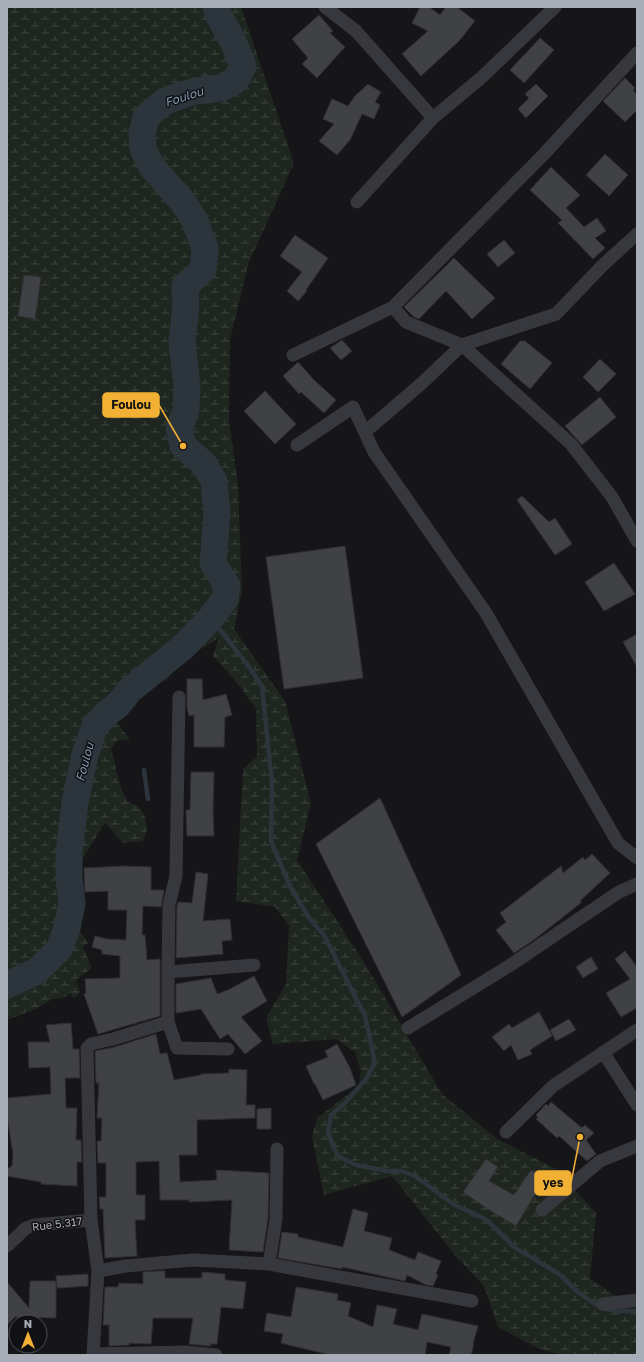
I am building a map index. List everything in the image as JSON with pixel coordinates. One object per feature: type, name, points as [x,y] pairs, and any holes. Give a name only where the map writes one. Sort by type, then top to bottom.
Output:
[{"type":"street","points":[[325,7],[356,31],[433,118]]},
{"type":"street","points":[[357,202],[433,118],[482,77],[555,7]]},
{"type":"street","points":[[293,355],[394,307],[545,153],[637,53]]},
{"type":"street","points":[[365,432],[421,384],[462,344],[556,314],[603,265],[637,234]]},
{"type":"street","points":[[394,307],[406,322],[462,344],[571,444],[612,496],[637,541]]},
{"type":"street","points":[[297,445],[353,407],[374,452],[486,613],[618,843],[637,858]]},
{"type":"street","points":[[179,697],[176,876],[169,905],[168,1022],[177,1048],[228,1049]]},
{"type":"street","points":[[408,1028],[509,966],[619,892],[637,884]]},
{"type":"street","points":[[168,972],[254,965]]},
{"type":"street","points":[[168,1022],[92,1044],[87,1048],[91,1220],[98,1271],[93,1354],[186,1352],[216,1355]]},
{"type":"street","points":[[506,1132],[553,1086],[637,1030]]},
{"type":"street","points":[[603,1052],[637,1105]]},
{"type":"street","points":[[542,1210],[600,1161],[637,1146]]},
{"type":"street","points":[[269,1264],[276,1219],[278,1149]]},
{"type":"street","name":"Rue 5.317","points":[[7,1246],[26,1228],[34,1225],[91,1220]]},
{"type":"street","points":[[98,1271],[126,1266],[192,1260],[269,1264],[472,1302]]},
{"type":"street","points":[[603,1304],[637,1300]]},
{"type":"green space","points":[[7,7],[241,7],[294,163],[249,262],[230,339],[229,421],[238,484],[242,591],[234,629],[285,701],[311,803],[297,860],[362,959],[442,1094],[497,1139],[556,1169],[596,1213],[590,1279],[630,1305],[637,1304],[637,1355],[563,1355],[537,1348],[498,1327],[484,1286],[455,1255],[392,1176],[324,1195],[312,1137],[317,1118],[359,1086],[361,1071],[355,1052],[336,1039],[273,1044],[266,1018],[286,984],[289,926],[275,907],[236,901],[243,769],[257,757],[256,709],[239,685],[213,656],[219,638],[175,664],[167,680],[147,685],[114,718],[130,740],[118,740],[111,749],[121,788],[127,801],[138,806],[145,816],[147,831],[143,841],[123,843],[105,823],[73,874],[73,898],[76,907],[79,930],[88,943],[83,947],[92,968],[76,980],[80,992],[75,998],[73,998],[71,993],[63,998],[52,999],[38,1008],[7,1020]]},
{"type":"building","points":[[420,7],[429,7],[440,15],[446,7],[457,7],[475,21],[459,41],[421,76],[402,54],[428,31],[412,23]]},
{"type":"building","points":[[319,15],[333,31],[330,33],[345,47],[317,78],[302,64],[308,58],[292,39]]},
{"type":"building","points":[[540,38],[554,50],[524,83],[510,70]]},
{"type":"building","points":[[625,78],[635,88],[633,90],[637,95],[637,110],[625,122],[603,101]]},
{"type":"building","points":[[368,84],[381,92],[375,102],[380,105],[374,119],[362,114],[350,140],[337,155],[319,141],[334,124],[323,119],[332,99],[348,106],[355,96]]},
{"type":"building","points":[[536,84],[548,96],[526,118],[518,109],[529,98],[525,94]]},
{"type":"building","points":[[605,154],[628,175],[609,196],[586,175]]},
{"type":"building","points":[[551,167],[580,195],[566,208],[584,227],[597,218],[606,231],[595,238],[605,248],[593,259],[558,223],[562,220],[530,190]]},
{"type":"building","points":[[295,235],[328,258],[306,290],[307,291],[298,301],[287,291],[302,272],[280,256]]},
{"type":"building","points":[[504,240],[515,253],[498,267],[487,254]]},
{"type":"building","points":[[454,258],[495,298],[472,319],[446,291],[419,319],[414,317],[404,307]]},
{"type":"building","points":[[24,275],[41,277],[35,319],[18,316]]},
{"type":"building","points":[[342,340],[352,351],[341,360],[330,348]]},
{"type":"building","points":[[520,341],[525,341],[552,363],[530,389],[501,364]]},
{"type":"building","points":[[600,359],[616,374],[598,392],[583,377]]},
{"type":"building","points":[[298,362],[314,380],[336,400],[324,413],[301,392],[299,394],[283,376]]},
{"type":"building","points":[[265,391],[296,424],[275,444],[244,411]]},
{"type":"building","points":[[600,397],[616,417],[582,445],[565,426]]},
{"type":"building","points":[[522,496],[549,522],[555,518],[572,544],[555,555],[517,500]]},
{"type":"building","points":[[345,546],[363,678],[284,689],[266,557]]},
{"type":"building","points":[[614,563],[635,594],[604,611],[585,582]]},
{"type":"building","points":[[637,634],[637,667],[623,642]]},
{"type":"building","points":[[187,679],[202,679],[203,700],[226,694],[232,715],[225,717],[224,747],[194,747],[194,715],[189,716],[187,708]]},
{"type":"building","points":[[191,772],[214,772],[214,836],[187,836],[186,810],[190,810]]},
{"type":"building","points":[[380,798],[461,975],[402,1017],[316,844]]},
{"type":"building","points":[[592,854],[610,873],[580,901],[582,902],[535,939],[514,953],[496,930],[506,922],[500,913],[561,866],[563,873],[583,857],[585,860]]},
{"type":"building","points":[[125,866],[151,867],[151,890],[164,890],[161,907],[143,906],[142,935],[145,935],[147,960],[160,959],[160,1016],[98,1034],[84,994],[86,993],[85,979],[120,978],[120,956],[102,954],[102,950],[92,947],[95,936],[107,939],[126,940],[127,910],[108,910],[108,891],[85,892],[84,868]]},
{"type":"building","points":[[196,872],[208,874],[203,921],[230,919],[232,940],[222,941],[223,954],[176,958],[177,906],[178,902],[192,903]]},
{"type":"building","points":[[625,951],[637,967],[637,1008],[621,1017],[606,993],[630,979],[615,959]]},
{"type":"building","points":[[591,957],[598,969],[583,978],[576,967]]},
{"type":"building","points":[[254,976],[267,1001],[241,1017],[262,1041],[245,1054],[228,1034],[220,1039],[201,1009],[176,1013],[176,984],[211,978],[217,994],[228,990]]},
{"type":"building","points":[[539,1012],[552,1036],[530,1050],[532,1054],[518,1060],[511,1045],[504,1051],[492,1037],[509,1024],[512,1028]]},
{"type":"building","points":[[569,1019],[576,1030],[556,1041],[550,1030]]},
{"type":"building","points":[[71,1023],[73,1049],[79,1049],[80,1078],[65,1078],[66,1108],[77,1108],[76,1140],[81,1140],[82,1162],[77,1162],[77,1186],[41,1184],[41,1182],[7,1176],[7,1169],[12,1166],[13,1154],[7,1116],[7,1098],[51,1094],[50,1067],[29,1068],[28,1042],[50,1042],[46,1025]]},
{"type":"building","points":[[156,1034],[160,1054],[167,1053],[174,1080],[201,1074],[229,1073],[229,1069],[247,1070],[246,1105],[255,1105],[255,1118],[197,1120],[197,1155],[179,1155],[180,1182],[217,1180],[216,1170],[269,1173],[268,1218],[263,1252],[229,1250],[232,1200],[189,1202],[189,1200],[160,1200],[159,1161],[136,1162],[136,1195],[145,1195],[145,1220],[135,1220],[137,1256],[105,1258],[103,1209],[100,1209],[99,1197],[106,1197],[106,1163],[98,1163],[97,1141],[101,1141],[102,1118],[97,1118],[99,1083],[96,1083],[95,1051],[115,1047]]},
{"type":"building","points":[[337,1044],[350,1068],[356,1085],[323,1100],[306,1066],[328,1057],[325,1051]]},
{"type":"building","points":[[551,1102],[582,1128],[585,1125],[594,1133],[586,1140],[596,1154],[587,1161],[559,1136],[557,1138],[536,1119],[538,1117],[536,1115],[546,1104],[548,1106]]},
{"type":"building","points":[[271,1108],[271,1129],[257,1129],[257,1109]]},
{"type":"building","points":[[486,1159],[498,1167],[489,1181],[514,1195],[531,1170],[541,1177],[536,1184],[540,1186],[516,1226],[463,1192]]},
{"type":"building","points":[[353,1209],[368,1213],[364,1231],[392,1238],[389,1250],[415,1260],[418,1252],[441,1261],[436,1274],[438,1275],[433,1286],[426,1285],[407,1275],[405,1281],[342,1267],[342,1269],[278,1258],[282,1232],[298,1234],[298,1237],[343,1247]]},
{"type":"building","points":[[165,1271],[165,1278],[202,1278],[202,1272],[225,1274],[225,1280],[246,1282],[243,1309],[221,1307],[217,1344],[211,1344],[210,1346],[189,1344],[193,1318],[153,1318],[151,1344],[129,1343],[129,1345],[109,1346],[109,1325],[103,1325],[105,1287],[118,1287],[119,1283],[143,1284],[143,1272]]},
{"type":"building","points":[[88,1274],[88,1286],[57,1288],[56,1276]]},
{"type":"building","points":[[30,1281],[56,1281],[56,1318],[48,1318],[48,1314],[8,1314],[7,1325],[7,1282],[29,1308]]},
{"type":"building","points":[[296,1287],[338,1294],[337,1300],[351,1303],[348,1316],[373,1327],[377,1305],[397,1309],[393,1324],[418,1330],[422,1314],[478,1326],[471,1355],[449,1355],[451,1347],[427,1342],[425,1355],[330,1355],[281,1343],[283,1334],[264,1331],[267,1313],[291,1317]]},
{"type":"waterway","name":"Foulou","points":[[7,985],[37,971],[59,949],[67,928],[72,903],[69,879],[69,852],[75,803],[85,755],[95,726],[107,713],[117,706],[130,690],[183,647],[211,618],[225,599],[227,586],[213,563],[217,514],[214,481],[203,463],[183,446],[179,429],[186,410],[187,387],[182,342],[186,306],[185,286],[203,270],[205,249],[195,221],[183,202],[152,167],[143,149],[142,133],[146,117],[165,101],[195,91],[221,88],[236,80],[243,66],[234,43],[219,16],[216,7]]},
{"type":"waterway","points":[[211,618],[262,686],[272,782],[271,841],[290,886],[309,918],[324,935],[365,1016],[375,1063],[366,1079],[344,1104],[331,1115],[328,1132],[338,1156],[356,1165],[387,1171],[401,1171],[415,1176],[453,1204],[487,1220],[514,1247],[559,1274],[579,1293],[601,1308],[617,1311],[637,1311]]},
{"type":"waterway","points":[[144,770],[148,799]]},
{"type":"place","name":"Foulou","points":[[183,446]]},
{"type":"place","name":"yes","points":[[580,1137]]}]
